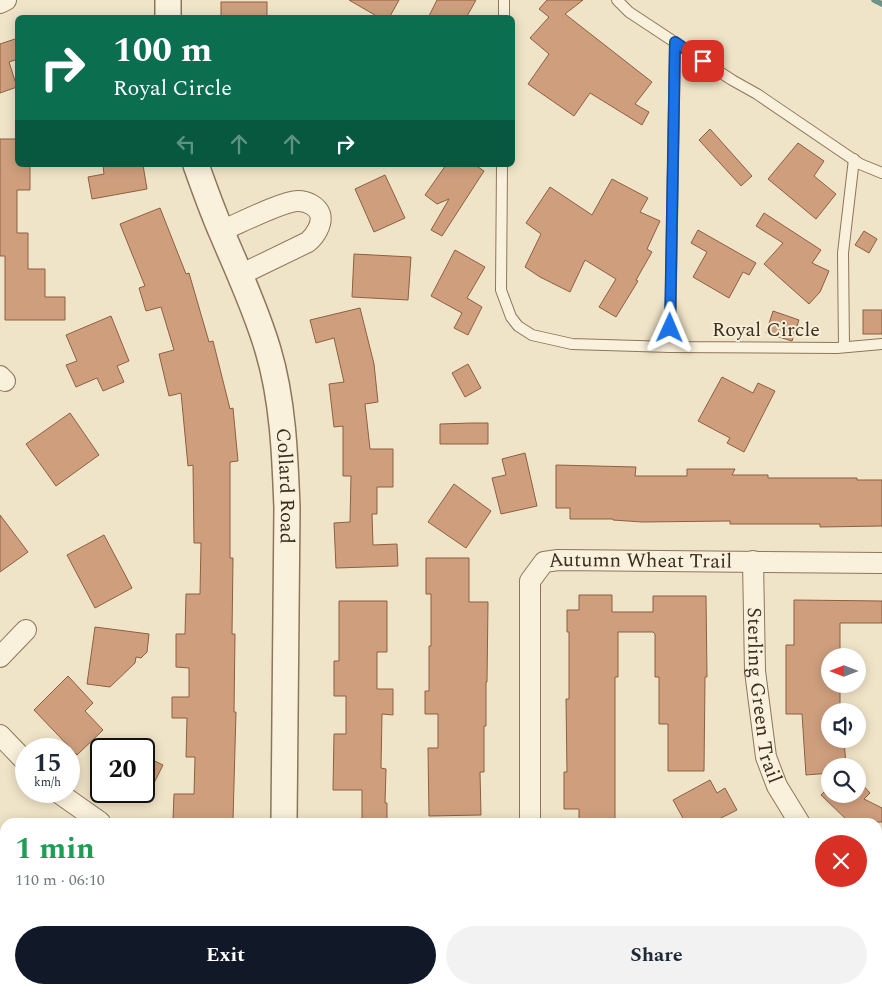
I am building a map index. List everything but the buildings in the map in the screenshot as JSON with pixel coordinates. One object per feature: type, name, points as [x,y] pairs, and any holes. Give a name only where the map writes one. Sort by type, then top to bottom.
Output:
[{"type":"street","points":[[0,3],[6,0]]},
{"type":"street","points":[[168,0],[168,15]]},
{"type":"street","name":"Collard Road","points":[[197,167],[221,232],[256,314],[268,351],[275,384],[286,468],[288,508],[284,818]]},
{"type":"street","points":[[221,232],[296,201],[312,204],[320,215],[321,222],[314,236],[308,242],[240,275]]},
{"type":"street","name":"Autumn Wheat Trail","points":[[530,818],[530,581],[544,562],[558,560],[882,563]]},
{"type":"street","name":"Sterling Green Trail","points":[[753,561],[755,671],[766,757],[777,786],[797,818]]},
{"type":"street","points":[[0,657],[26,630]]},
{"type":"street","points":[[0,735],[15,751]]},
{"type":"street","points":[[73,803],[94,818]]},
{"type":"lane","points":[[504,0],[504,15]]},
{"type":"lane","points":[[617,0],[629,12],[732,80],[757,94],[854,159],[882,173]]},
{"type":"lane","points":[[670,347],[675,42]]},
{"type":"lane","points":[[844,347],[843,253],[854,159]]},
{"type":"lane","name":"Royal Circle","points":[[502,167],[501,290],[511,318],[518,326],[532,335],[572,344],[670,347],[844,347],[882,344]]},
{"type":"waterway","points":[[874,0],[882,4]]},
{"type":"route","points":[[670,328],[675,42],[703,61]]}]
